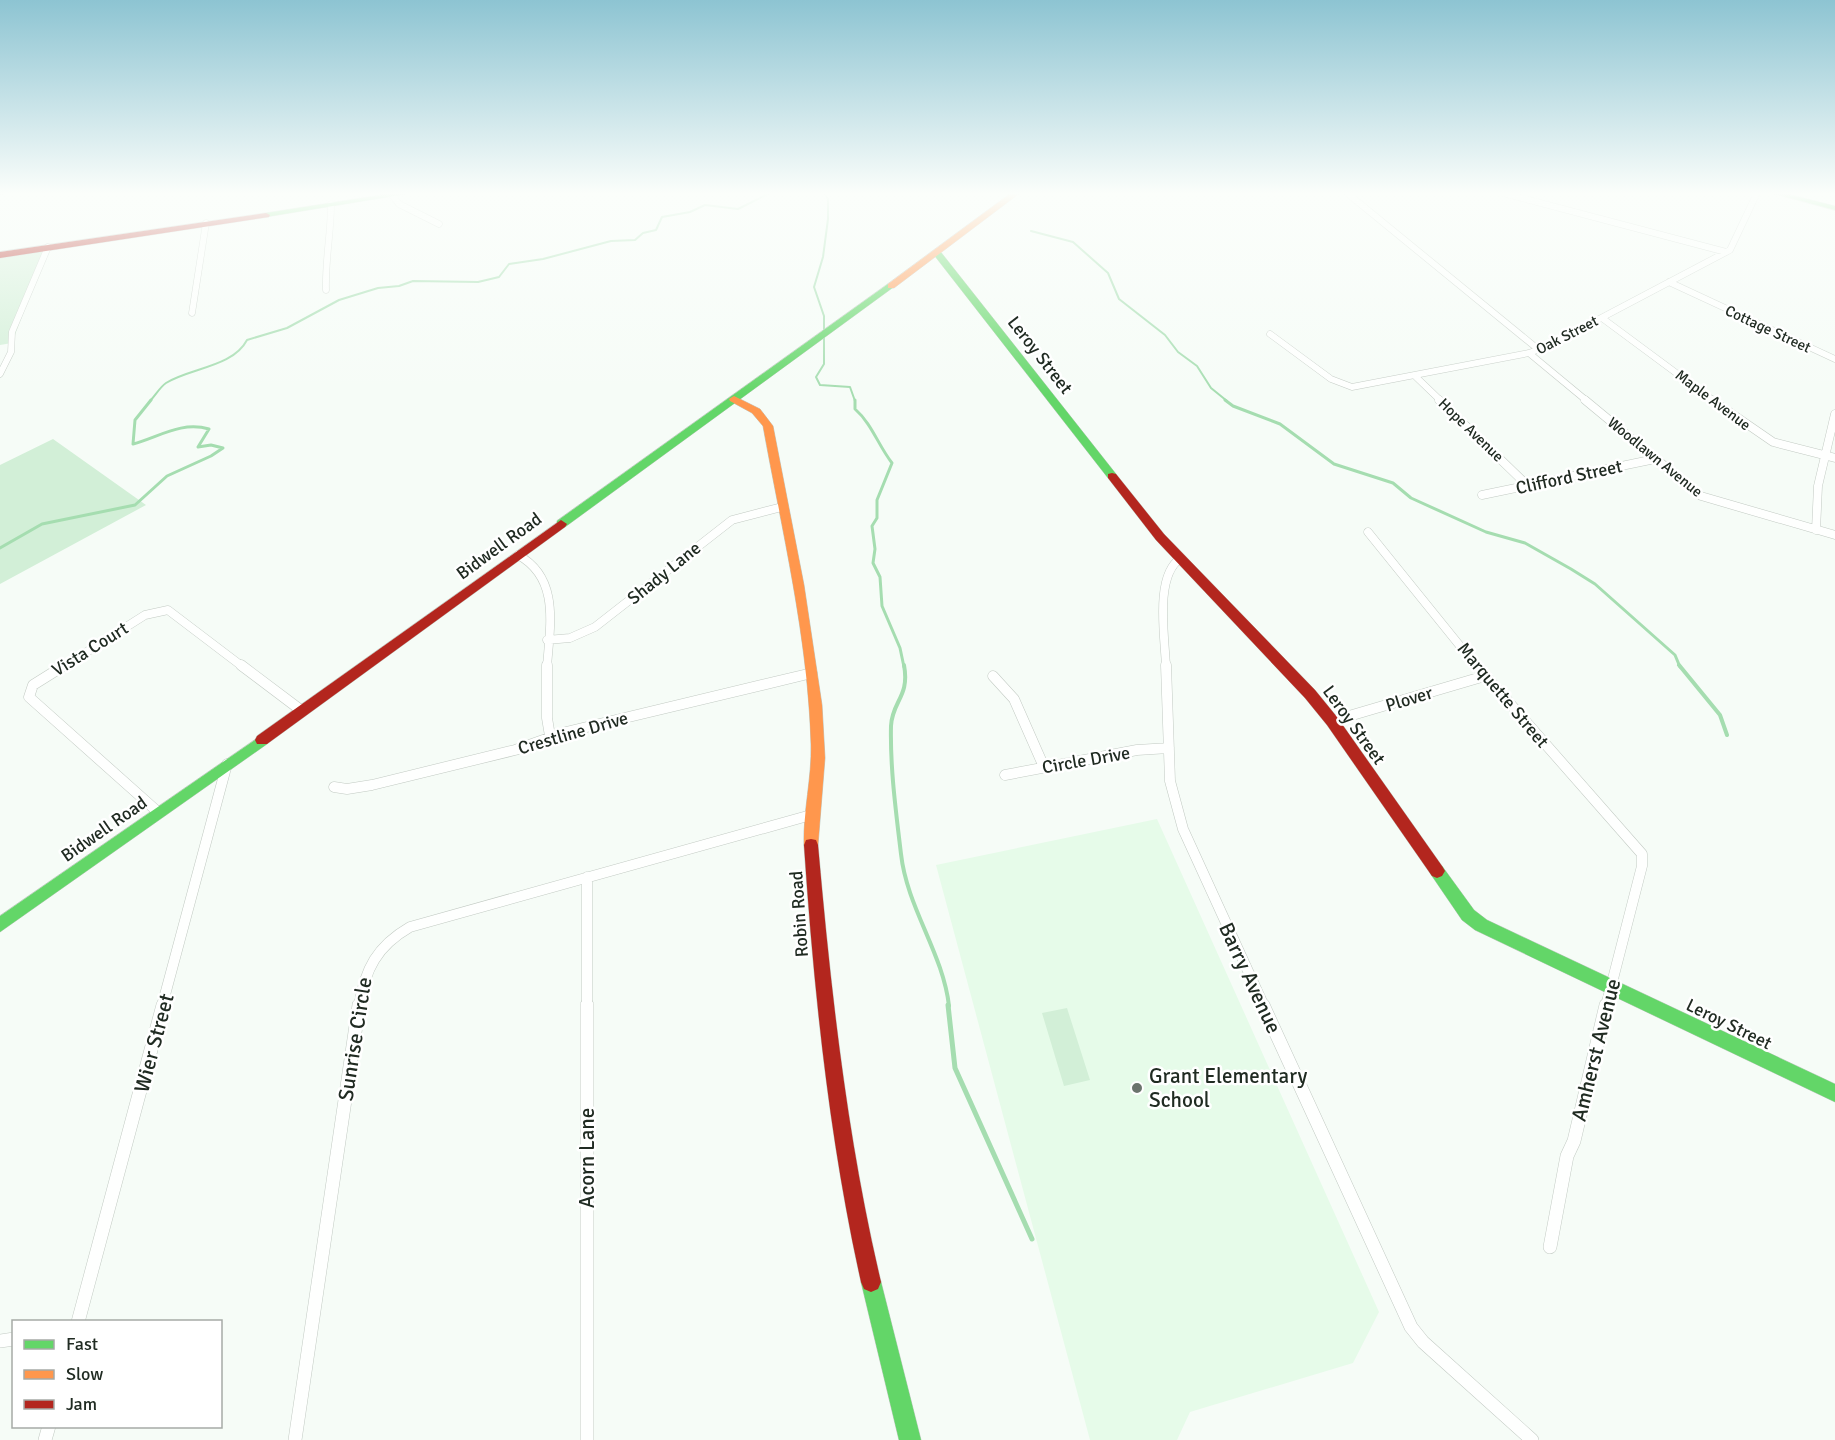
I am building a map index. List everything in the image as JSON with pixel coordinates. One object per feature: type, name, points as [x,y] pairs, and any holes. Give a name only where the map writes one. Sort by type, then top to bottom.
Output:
[{"type":"street","points":[[0,374],[11,352],[12,332],[42,260]]},
{"type":"street","points":[[192,313],[200,260]]},
{"type":"street","points":[[326,290],[327,260]]},
{"type":"street","name":"Bidwell Road","points":[[0,925],[302,711],[927,260]]},
{"type":"street","name":"Leroy Street","points":[[943,260],[1143,515],[1310,694],[1332,721],[1468,915],[1481,925],[1835,1094]]},
{"type":"street","points":[[1429,260],[1539,350]]},
{"type":"street","name":"Oak Street","points":[[1270,334],[1330,379],[1346,386],[1358,387],[1539,350],[1710,260]]},
{"type":"street","name":"Cottage Street","points":[[1669,282],[1835,359]]},
{"type":"street","name":"Maple Avenue","points":[[1602,318],[1761,436],[1835,458]]},
{"type":"street","points":[[0,346],[12,343]]},
{"type":"street","name":"Woodlawn Avenue","points":[[1529,353],[1701,496],[1835,535]]},
{"type":"street","name":"Hope Avenue","points":[[1415,376],[1527,485]]},
{"type":"street","name":"Robin Road","points":[[734,399],[756,411],[768,426],[812,673],[818,748],[811,815],[817,929],[837,1110],[864,1254],[910,1440]]},
{"type":"street","points":[[1816,530],[1817,496],[1824,455],[1835,414]]},
{"type":"street","name":"Clifford Street","points":[[1482,495],[1655,459]]},
{"type":"street","name":"Shady Lane","points":[[547,640],[570,638],[595,627],[732,520],[782,507]]},
{"type":"street","name":"Marquette Street","points":[[1368,532],[1485,675],[1642,854]]},
{"type":"street","points":[[518,555],[536,566],[548,586],[547,712],[550,736]]},
{"type":"street","name":"Barry Avenue","points":[[1181,558],[1171,566],[1164,588],[1172,792],[1183,829],[1405,1317],[1423,1342],[1532,1440]]},
{"type":"street","name":"Vista Court","points":[[159,812],[29,698],[33,685],[145,615],[168,610],[302,711]]},
{"type":"street","name":"Crestline Drive","points":[[333,787],[347,789],[372,785],[515,750],[550,736],[812,673]]},
{"type":"street","name":"Plover","points":[[1332,721],[1485,675]]},
{"type":"street","points":[[993,676],[1014,699],[1044,767]]},
{"type":"street","name":"Circle Drive","points":[[1005,775],[1137,750],[1169,748]]},
{"type":"street","name":"Wier Street","points":[[79,1320],[227,764]]},
{"type":"street","name":"Sunrise Circle","points":[[295,1440],[357,1016],[368,965],[382,945],[410,927],[811,815]]},
{"type":"street","name":"Amherst Avenue","points":[[1550,1246],[1567,1156],[1574,1141],[1579,1112],[1612,988],[1642,866],[1642,854]]},
{"type":"street","name":"Acorn Lane","points":[[587,877],[588,1440]]},
{"type":"shaded area","points":[[0,260],[43,260],[12,343],[0,345]]},
{"type":"shaded area","points":[[53,439],[146,505],[0,584],[0,465]]},
{"type":"shaded area","name":"Grant Elementary School","points":[[1157,819],[1379,1312],[1353,1363],[1190,1412],[1177,1440],[1090,1440],[936,865]]},
{"type":"shaded area","points":[[1067,1008],[1090,1080],[1064,1086],[1042,1013]]},
{"type":"waterway","points":[[150,401],[166,383],[222,362],[240,349],[247,340],[287,328],[339,300],[378,288],[399,286],[413,281],[478,282],[499,277],[509,264],[535,260]]},
{"type":"waterway","points":[[822,260],[814,287],[824,316],[824,364],[816,377],[820,385],[850,387],[855,401]]},
{"type":"waterway","points":[[1094,260],[1108,273],[1119,299],[1165,335],[1178,352],[1197,366],[1211,388],[1227,401]]},
{"type":"waterway","points":[[0,548],[42,524],[135,505],[167,476],[223,448],[211,445],[198,447],[209,429],[199,427],[180,428],[133,444],[135,420],[151,400]]},
{"type":"waterway","points":[[1225,400],[1233,406],[1280,424],[1334,464],[1393,483],[1411,498],[1486,532],[1525,543],[1571,569],[1595,584],[1675,655],[1679,665]]},
{"type":"waterway","points":[[855,401],[855,409],[866,421],[892,463],[877,500],[877,518],[872,526],[875,549],[873,563],[880,577],[882,606],[900,648],[904,667]]},
{"type":"waterway","points":[[904,665],[905,685],[894,710],[891,726],[892,774],[901,854],[910,893],[940,967],[949,1006]]},
{"type":"waterway","points":[[1679,665],[1720,715],[1727,735]]},
{"type":"waterway","points":[[948,1005],[955,1068],[1032,1239]]},
{"type":"traffic: fast","points":[[943,260],[1112,476]]},
{"type":"traffic: fast","points":[[561,524],[891,286]]},
{"type":"traffic: fast","points":[[0,925],[262,740]]},
{"type":"traffic: fast","points":[[1437,871],[1468,915],[1481,925],[1835,1093]]},
{"type":"traffic: fast","points":[[871,1282],[910,1440]]},
{"type":"traffic: slow","points":[[891,286],[926,260]]},
{"type":"traffic: slow","points":[[734,399],[756,411],[768,426],[805,625],[818,745],[811,845]]},
{"type":"traffic: jam","points":[[1112,476],[1160,537],[1310,694],[1332,721],[1437,871]]},
{"type":"traffic: jam","points":[[262,740],[561,524]]},
{"type":"traffic: jam","points":[[811,845],[825,1010],[839,1119],[871,1282]]},
{"type":"place","name":"Grant Elementary School","points":[[1137,1088]]}]
